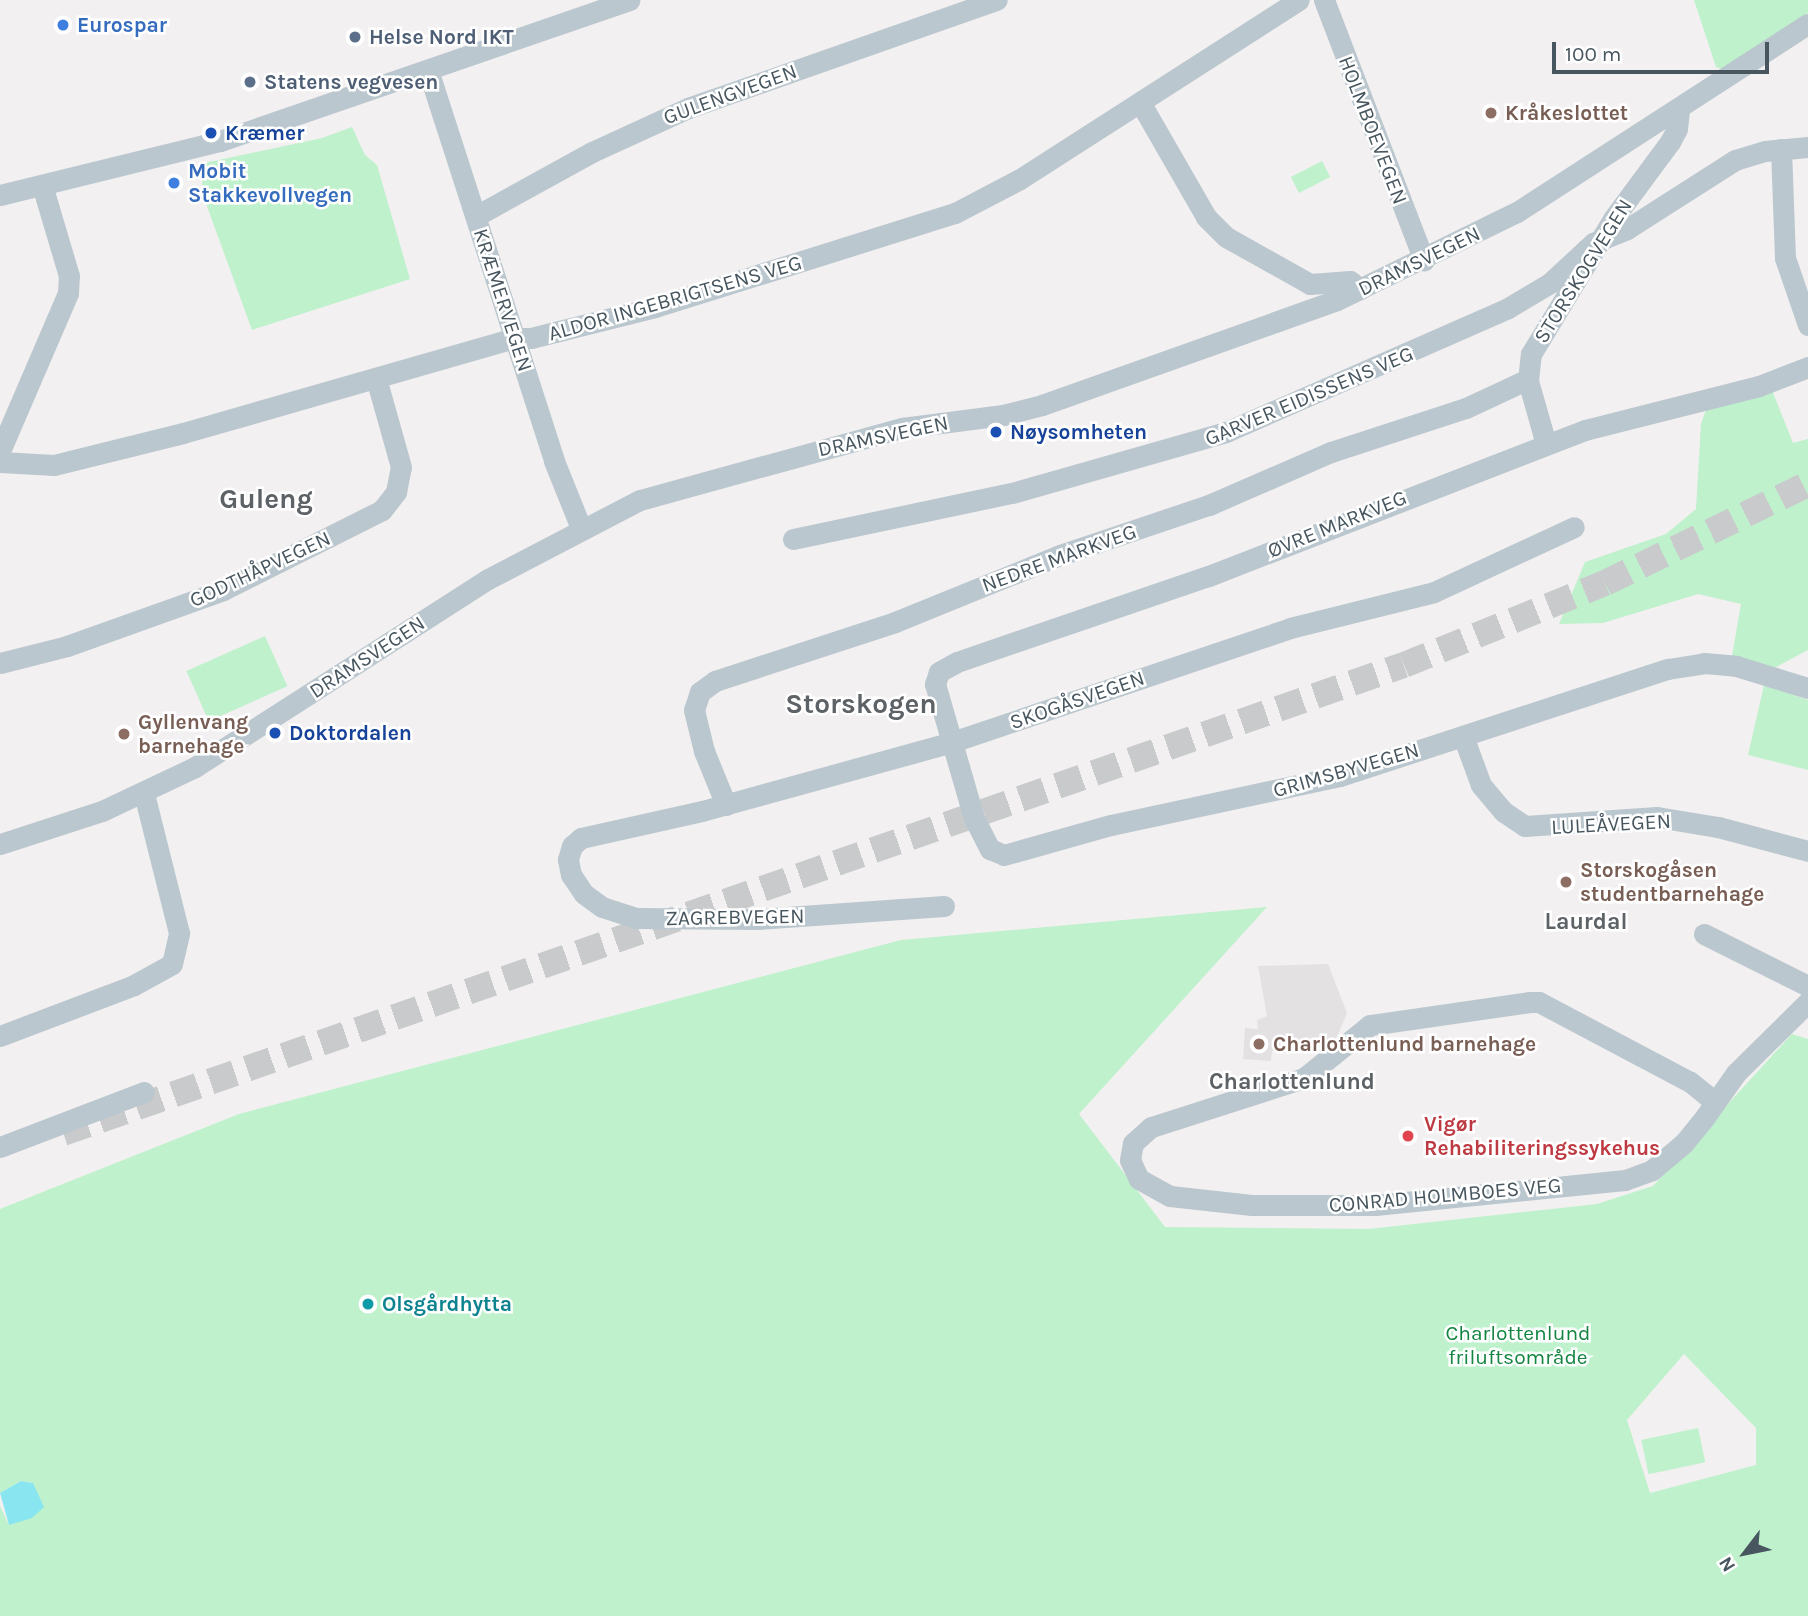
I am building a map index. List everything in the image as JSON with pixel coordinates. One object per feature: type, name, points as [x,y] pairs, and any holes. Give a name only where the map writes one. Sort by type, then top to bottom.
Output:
[{"type":"street","points":[[0,195],[213,143],[629,0]]},
{"type":"street","name":"GULENGVEGEN","points":[[476,216],[592,152],[688,108],[997,0]]},
{"type":"street","name":"ALDOR INGEBRIGTSENS VEG","points":[[0,462],[40,466],[65,462],[515,338],[545,335],[655,307],[955,213],[1002,191],[1299,0]]},
{"type":"street","name":"HOLMBOEVEGEN","points":[[1324,0],[1424,260]]},
{"type":"street","name":"DRAMSVEGEN","points":[[0,844],[144,794],[248,737],[488,579],[581,528],[666,491],[922,424],[1003,415],[1076,395],[1247,335],[1424,260],[1517,212],[1808,24]]},
{"type":"street","name":"KRÆMERVEGEN","points":[[428,70],[554,461],[581,528]]},
{"type":"street","points":[[1140,102],[1206,217],[1226,237],[1310,284],[1350,281],[1360,289]]},
{"type":"street","name":"STORSKOGVEGEN","points":[[1546,444],[1528,379],[1536,343],[1670,142],[1677,130],[1679,108]]},
{"type":"street","name":"GARVER EIDISSENS VEG","points":[[793,539],[1040,486],[1226,432],[1508,308],[1550,283],[1603,239],[1627,229],[1735,160],[1781,149],[1808,147]]},
{"type":"street","points":[[1781,149],[1785,258],[1808,325]]},
{"type":"street","points":[[2,442],[68,293],[69,276],[42,185]]},
{"type":"street","name":"ØVRE MARKVEG","points":[[951,742],[936,693],[936,677],[944,668],[1217,573],[1546,444],[1604,424],[1759,386],[1808,367]]},
{"type":"street","name":"GODTHÅPVEGEN","points":[[0,663],[67,646],[223,590],[382,510],[396,492],[401,467],[376,378]]},
{"type":"street","name":"NEDRE MARKVEG","points":[[726,805],[704,751],[694,709],[700,692],[715,681],[895,622],[1060,555],[1209,505],[1331,452],[1466,408],[1528,379]]},
{"type":"street","name":"SKOGÅSVEGEN","points":[[572,846],[581,838],[726,805],[951,742],[1290,628],[1434,592],[1574,527]]},
{"type":"street","name":"GRIMSBYVEGEN","points":[[951,742],[983,839],[990,849],[1004,855],[1111,825],[1340,776],[1687,665],[1745,668],[1808,688]]},
{"type":"street","name":"LULEÅVEGEN","points":[[1464,736],[1481,786],[1504,812],[1525,826],[1657,817],[1718,827],[1808,851]]},
{"type":"street","points":[[0,1036],[134,985],[172,964],[179,933],[144,794]]},
{"type":"street","name":"ZAGREBVEGEN","points":[[572,846],[569,868],[584,894],[603,907],[636,918],[768,918],[944,906]]},
{"type":"street","points":[[1704,933],[1808,986]]},
{"type":"street","name":"CONRAD HOLMBOES VEG","points":[[1715,1102],[1690,1082],[1539,1002],[1370,1026],[1324,1067],[1293,1083],[1151,1127],[1133,1143],[1132,1168],[1146,1185],[1170,1196],[1252,1205],[1374,1205],[1612,1181],[1642,1175],[1660,1164],[1684,1143],[1762,1044],[1808,1002]]},
{"type":"street","points":[[0,1147],[144,1093]]},
{"type":"shaded area","points":[[1328,964],[1347,1013],[1335,1042],[1330,1045],[1299,1039],[1298,1054],[1272,1051],[1271,1061],[1243,1059],[1245,1028],[1258,1029],[1257,1020],[1267,1016],[1258,966]]},
{"type":"green space","points":[[1694,0],[1808,0],[1808,13],[1722,69],[1716,67]]},
{"type":"green space","points":[[352,127],[365,155],[377,165],[410,279],[252,330],[204,198],[200,164],[322,138]]},
{"type":"green space","points":[[1322,161],[1330,177],[1299,193],[1291,177]]},
{"type":"green space","points":[[1768,380],[1793,443],[1808,439],[1808,650],[1765,673],[1732,656],[1741,604],[1698,594],[1603,623],[1559,624],[1585,562],[1666,534],[1696,509],[1701,424],[1709,401]]},
{"type":"green space","points":[[265,636],[287,686],[209,721],[186,671]]},
{"type":"green space","points":[[1764,685],[1808,700],[1808,770],[1748,755]]},
{"type":"green space","name":"Charlottenlund friluftsområde","points":[[1267,907],[1079,1114],[1165,1227],[1368,1229],[1597,1204],[1653,1186],[1792,1034],[1808,1039],[1808,1616],[0,1616],[0,1506],[9,1525],[33,1483],[21,1481],[0,1493],[0,1209],[239,1114],[901,940]],"holes":[[[1684,1354],[1756,1428],[1756,1465],[1650,1493],[1627,1420]]]},
{"type":"green space","points":[[1698,1428],[1705,1462],[1649,1474],[1641,1440]]},
{"type":"water","points":[[21,1481],[33,1483],[44,1507],[32,1518],[9,1525],[0,1493]]},
{"type":"tunnel","points":[[63,1133],[1404,665],[1605,583],[1808,484]]},
{"type":"place","name":"Eurospar","points":[[63,25]]},
{"type":"place","name":"Helse Nord IKT","points":[[355,37]]},
{"type":"place","name":"Statens vegvesen","points":[[250,82]]},
{"type":"place","name":"Kråkeslottet","points":[[1491,113]]},
{"type":"place","name":"Kræmer","points":[[211,133]]},
{"type":"place","name":"Mobit Stakkevollvegen","points":[[174,183]]},
{"type":"place","name":"Nøysomheten","points":[[996,432]]},
{"type":"place","name":"Doktordalen","points":[[275,733]]},
{"type":"place","name":"Gyllenvang barnehage","points":[[124,734]]},
{"type":"place","name":"Storskogåsen studentbarnehage","points":[[1566,882]]},
{"type":"place","name":"Charlottenlund barnehage","points":[[1259,1044]]},
{"type":"place","name":"Vigør Rehabiliteringssykehus","points":[[1408,1136]]},
{"type":"place","name":"Olsgårdhytta","points":[[368,1304]]},
{"type":"district","name":"Guleng","points":[[266,499]]},
{"type":"district","name":"Storskogen","points":[[861,704]]},
{"type":"district","name":"Laurdal","points":[[1586,922]]},
{"type":"district","name":"Charlottenlund","points":[[1292,1082]]}]
